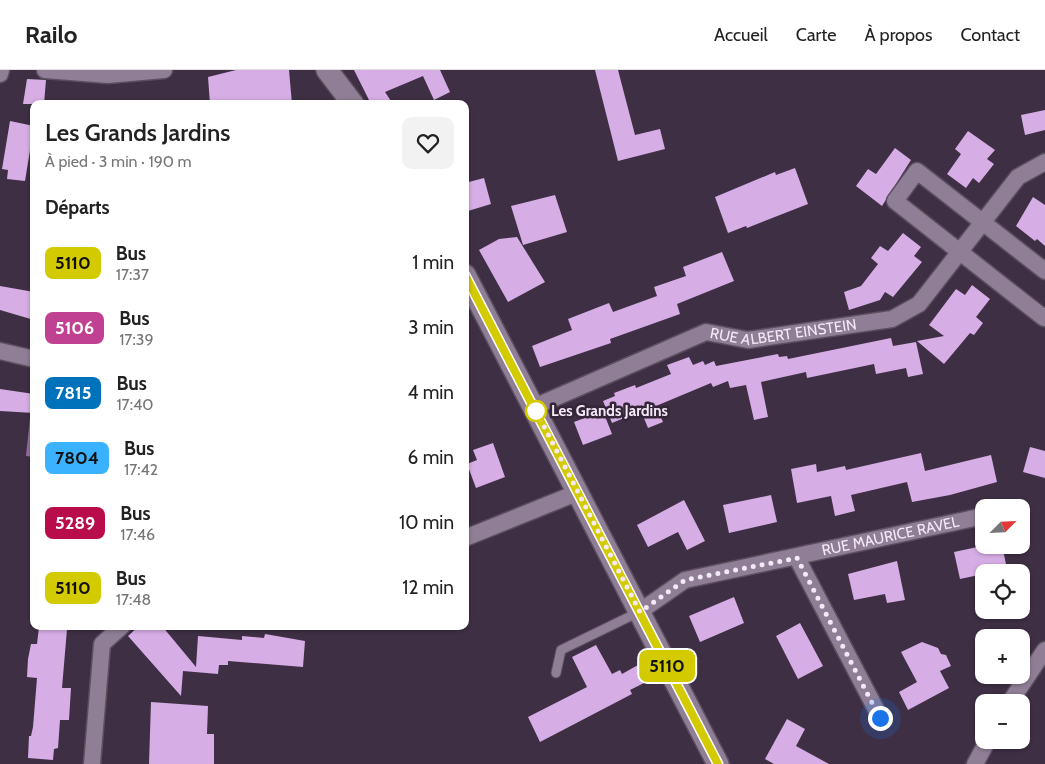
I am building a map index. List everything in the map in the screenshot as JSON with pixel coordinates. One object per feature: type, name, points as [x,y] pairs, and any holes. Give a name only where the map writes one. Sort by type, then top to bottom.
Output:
[{"type":"street","points":[[45,70],[108,75],[164,70]]},
{"type":"street","points":[[327,70],[350,100]]},
{"type":"street","name":"RUE ALBERT EINSTEIN","points":[[534,407],[706,332],[748,340],[892,318],[920,304],[1018,177],[1045,162]]},
{"type":"street","points":[[1045,271],[917,171],[895,201],[1044,318],[1045,316]]},
{"type":"street","points":[[469,283],[579,492],[718,764]]},
{"type":"street","points":[[0,351],[30,358]]},
{"type":"street","points":[[469,536],[579,492]]},
{"type":"street","name":"RUE MAURICE RAVEL","points":[[640,612],[685,580],[797,558],[975,518]]},
{"type":"street","points":[[797,558],[880,718]]},
{"type":"street","points":[[92,764],[102,644],[118,630]]},
{"type":"street","points":[[1015,694],[1045,650]]},
{"type":"street","points":[[974,764],[983,749]]},
{"type":"lane","points":[[556,673],[561,650],[640,612]]},
{"type":"shaded area","points":[[30,418],[30,456],[26,456]]},
{"type":"building","points":[[236,70],[289,70],[292,100],[210,100],[208,77]]},
{"type":"building","points":[[354,70],[440,70],[450,92],[434,100],[423,76],[385,92],[390,100],[369,100]]},
{"type":"building","points":[[595,70],[618,70],[635,135],[660,129],[665,149],[618,161]]},
{"type":"building","points":[[27,79],[46,80],[44,100],[30,100],[30,104],[23,104]]},
{"type":"building","points":[[1045,110],[1045,130],[1025,135],[1021,115]]},
{"type":"building","points":[[10,121],[30,125],[30,150],[25,181],[7,179],[8,170],[2,169]]},
{"type":"building","points":[[968,131],[995,150],[987,159],[994,164],[979,183],[973,178],[966,188],[947,174],[961,154],[955,149]]},
{"type":"building","points":[[895,148],[911,160],[882,206],[856,186],[868,169],[876,174]]},
{"type":"building","points":[[795,168],[808,204],[747,228],[746,226],[728,233],[715,197],[775,172],[776,175]]},
{"type":"building","points":[[484,178],[491,204],[469,211],[469,182]]},
{"type":"building","points":[[555,195],[567,232],[523,245],[511,206]]},
{"type":"building","points":[[1033,197],[1045,205],[1045,246],[1037,239],[1035,241],[1016,226]]},
{"type":"building","points":[[903,233],[921,247],[914,256],[922,262],[893,297],[885,292],[880,300],[849,310],[844,292],[861,286],[878,264],[871,258],[880,246],[888,251]]},
{"type":"building","points":[[517,237],[545,282],[508,302],[479,250],[499,239]]},
{"type":"building","points":[[722,252],[734,281],[677,304],[680,314],[610,339],[611,343],[540,367],[532,346],[572,330],[568,319],[609,303],[613,312],[657,296],[654,287],[686,276],[683,267]]},
{"type":"building","points":[[972,285],[990,299],[976,317],[983,323],[974,335],[970,333],[944,364],[917,341],[944,336],[929,325],[956,289],[965,295]]},
{"type":"building","points":[[0,286],[30,291],[30,319],[0,310]]},
{"type":"building","points":[[891,338],[893,346],[916,342],[923,374],[908,377],[906,368],[876,374],[874,364],[807,378],[806,372],[761,382],[768,417],[754,420],[746,385],[730,388],[728,381],[713,387],[711,383],[656,406],[663,422],[648,428],[641,411],[612,423],[603,401],[615,396],[614,393],[635,385],[636,388],[671,374],[667,365],[689,357],[693,365],[703,361],[705,365],[714,361],[716,366],[778,354],[779,357],[787,356],[788,359]]},
{"type":"building","points":[[0,389],[30,393],[30,413],[0,411]]},
{"type":"building","points":[[603,411],[612,434],[583,445],[574,422]]},
{"type":"building","points":[[493,443],[505,477],[476,488],[469,469],[469,463],[477,460],[473,450]]},
{"type":"building","points":[[1030,447],[1045,451],[1045,478],[1023,472]]},
{"type":"building","points":[[921,453],[925,471],[991,455],[997,482],[950,495],[912,502],[907,482],[851,495],[855,511],[835,516],[831,496],[797,503],[791,469],[816,464],[817,472],[845,466],[846,470]]},
{"type":"building","points":[[771,495],[777,522],[729,533],[723,505]]},
{"type":"building","points":[[684,500],[705,541],[687,550],[678,532],[648,547],[637,525]]},
{"type":"building","points":[[975,548],[975,554],[1004,554],[1006,564],[975,564],[975,576],[960,579],[954,552]]},
{"type":"building","points":[[897,561],[905,600],[887,603],[885,594],[854,600],[848,574]]},
{"type":"building","points":[[734,597],[744,623],[700,642],[689,616]]},
{"type":"building","points":[[800,623],[823,666],[798,679],[776,636]]},
{"type":"building","points":[[39,630],[67,630],[62,688],[71,688],[69,720],[60,720],[58,748],[54,749],[53,760],[28,758],[29,736],[31,736],[33,727],[37,678],[27,677],[28,659],[31,644],[37,644]]},
{"type":"building","points":[[135,630],[165,630],[196,667],[198,636],[242,640],[242,636],[264,638],[265,634],[305,641],[303,667],[228,661],[228,665],[219,665],[218,674],[183,671],[181,696],[128,636]]},
{"type":"building","points":[[922,642],[938,648],[941,654],[946,655],[951,666],[940,671],[949,688],[908,710],[899,692],[917,682],[901,652]]},
{"type":"building","points":[[596,645],[612,674],[620,670],[622,674],[638,665],[646,682],[630,690],[632,694],[540,742],[528,717],[587,687],[572,657]]},
{"type":"building","points":[[151,702],[208,706],[207,734],[214,734],[214,764],[149,764]]},
{"type":"building","points":[[787,719],[805,729],[796,746],[829,764],[774,764],[765,759]]},
{"type":"bus line","name":"5110","points":[[469,283],[579,492],[718,764]]},
{"type":"place","name":"Les Grands Jardins","points":[[536,411]]},
{"type":"route","points":[[536,411],[534,407],[640,612],[685,580],[797,558],[880,718]]}]
